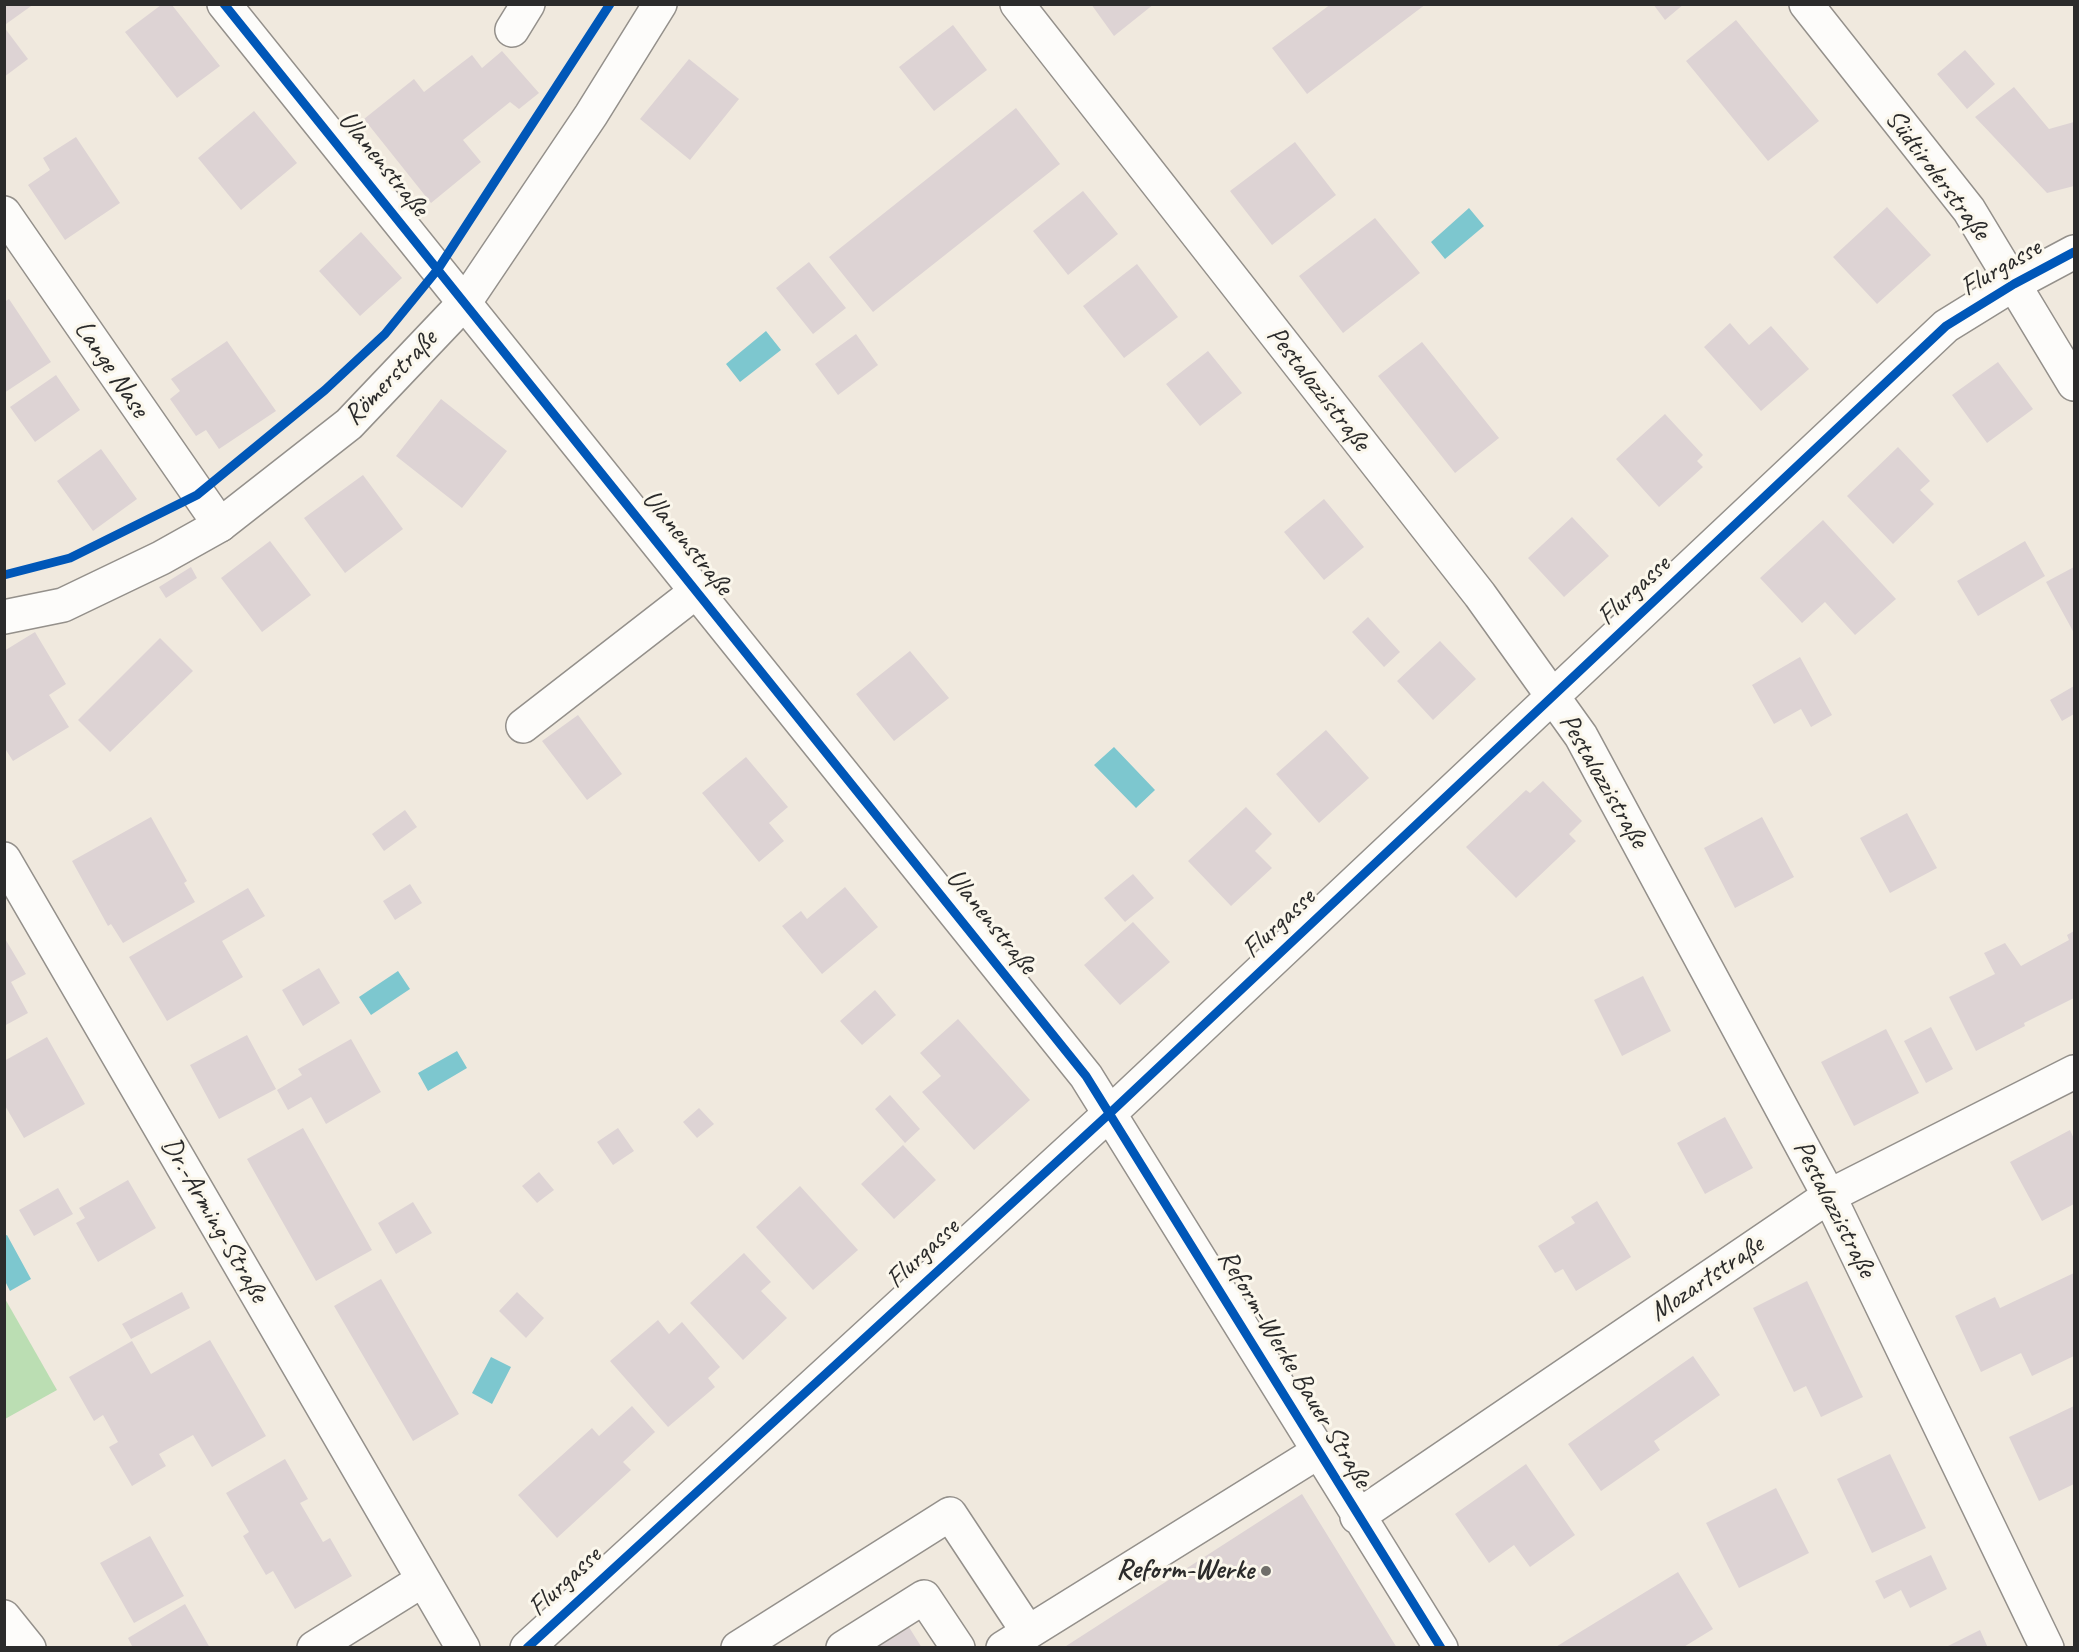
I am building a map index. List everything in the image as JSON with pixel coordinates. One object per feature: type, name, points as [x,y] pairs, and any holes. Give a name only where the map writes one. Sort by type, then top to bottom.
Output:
[{"type":"street","name":"Ulanenstraße","points":[[224,4],[1086,1076],[1109,1114]]},
{"type":"street","name":"Römerstraße","points":[[4,617],[63,605],[161,558],[220,525],[348,424],[465,302],[591,115],[660,4]]},
{"type":"street","name":"Pestalozzistraße","points":[[1017,4],[1480,595],[1581,736],[1829,1196],[2047,1647]]},
{"type":"street","name":"Südtirolerstraße","points":[[1806,4],[1969,210],[2074,384]]},
{"type":"street","name":"Lange Nase","points":[[4,213],[220,525]]},
{"type":"street","name":"Flurgasse","points":[[527,1647],[1109,1114],[1555,697],[1946,326],[2014,284],[2074,252]]},
{"type":"street","points":[[523,726],[697,591]]},
{"type":"street","name":"Dr.-Arming-Straße","points":[[4,859],[463,1647]]},
{"type":"street","name":"Mozartstraße","points":[[1357,1517],[1829,1196],[2074,1072]]},
{"type":"street","name":"Reform-Werke Bauer Straße","points":[[1109,1114],[1357,1517],[1441,1647]]},
{"type":"street","points":[[738,1647],[951,1514],[1016,1640],[1318,1452]]},
{"type":"street","points":[[314,1647],[423,1580]]},
{"type":"street","points":[[843,1647],[924,1597],[958,1647]]},
{"type":"street","points":[[4,1617],[29,1647]]},
{"type":"green space","points":[[4,1297],[57,1390],[5,1419],[4,1419]]},
{"type":"water","points":[[1469,208],[1484,226],[1445,259],[1431,242]]},
{"type":"water","points":[[766,331],[781,350],[740,382],[726,364]]},
{"type":"water","points":[[1114,747],[1155,790],[1136,808],[1094,765]]},
{"type":"water","points":[[398,971],[410,989],[371,1015],[359,997]]},
{"type":"water","points":[[457,1051],[467,1068],[428,1091],[418,1073]]},
{"type":"water","points":[[7,1235],[31,1279],[10,1291],[5,1281],[4,1236]]},
{"type":"water","points":[[491,1357],[511,1367],[492,1404],[472,1393]]},
{"type":"building","points":[[4,4],[34,4],[6,24]]},
{"type":"building","points":[[1091,4],[1154,4],[1114,36]]},
{"type":"building","points":[[1331,4],[1426,4],[1307,94],[1272,48]]},
{"type":"building","points":[[1653,4],[1684,4],[1665,20]]},
{"type":"building","points":[[161,5],[172,5],[220,66],[177,98],[125,32]]},
{"type":"building","points":[[1736,20],[1819,121],[1768,161],[1686,61]]},
{"type":"building","points":[[953,25],[987,70],[934,111],[899,67]]},
{"type":"building","points":[[4,27],[28,59],[4,77]]},
{"type":"building","points":[[1965,50],[1995,84],[1967,109],[1937,74]]},
{"type":"building","points":[[502,51],[539,93],[519,109],[510,102],[463,140],[481,162],[431,203],[364,119],[414,79],[424,92],[472,55],[482,68]]},
{"type":"building","points":[[689,59],[739,99],[690,160],[640,119]]},
{"type":"building","points":[[2014,87],[2049,129],[2074,122],[2074,186],[2047,193],[1975,117]]},
{"type":"building","points":[[1016,108],[1060,164],[873,312],[829,257]]},
{"type":"building","points":[[254,111],[297,163],[241,210],[198,158]]},
{"type":"building","points":[[76,137],[120,203],[65,240],[28,185],[50,170],[43,158]]},
{"type":"building","points":[[1295,142],[1336,195],[1272,245],[1230,191]]},
{"type":"building","points":[[1083,191],[1118,234],[1068,275],[1033,231]]},
{"type":"building","points":[[1887,207],[1931,255],[1877,304],[1833,257]]},
{"type":"building","points":[[1375,218],[1420,273],[1343,333],[1299,276]]},
{"type":"building","points":[[361,232],[402,278],[360,316],[319,271]]},
{"type":"building","points":[[809,262],[846,308],[813,334],[776,288]]},
{"type":"building","points":[[1137,264],[1178,317],[1124,358],[1083,306]]},
{"type":"building","points":[[9,299],[51,362],[4,393],[4,302]]},
{"type":"building","points":[[1730,323],[1749,345],[1771,326],[1809,369],[1761,411],[1704,347]]},
{"type":"building","points":[[856,334],[878,365],[838,395],[815,364]]},
{"type":"building","points":[[227,341],[276,411],[219,449],[206,430],[196,436],[170,399],[180,391],[171,379]]},
{"type":"building","points":[[1422,342],[1499,438],[1455,473],[1378,376]]},
{"type":"building","points":[[1208,351],[1242,393],[1200,426],[1166,384]]},
{"type":"building","points":[[1998,362],[2033,409],[1987,443],[1952,395]]},
{"type":"building","points":[[56,375],[80,410],[35,442],[10,407]]},
{"type":"building","points":[[441,399],[507,451],[462,508],[396,456]]},
{"type":"building","points":[[1665,414],[1703,455],[1697,461],[1703,467],[1659,507],[1616,459]]},
{"type":"building","points":[[1898,447],[1930,481],[1920,490],[1934,504],[1893,544],[1847,496]]},
{"type":"building","points":[[101,449],[137,499],[93,531],[57,481]]},
{"type":"building","points":[[363,475],[403,529],[345,573],[304,518]]},
{"type":"building","points":[[1324,499],[1364,547],[1324,580],[1284,532]]},
{"type":"building","points":[[1572,517],[1609,556],[1564,597],[1528,558]]},
{"type":"building","points":[[1823,520],[1896,599],[1855,635],[1825,602],[1802,623],[1760,578]]},
{"type":"building","points":[[270,541],[311,595],[262,632],[221,578]]},
{"type":"building","points":[[2025,541],[2045,576],[1978,616],[1957,581]]},
{"type":"building","points":[[191,567],[197,578],[166,598],[159,587]]},
{"type":"building","points":[[2074,567],[2074,633],[2046,582]]},
{"type":"building","points":[[1368,617],[1400,652],[1384,667],[1352,632]]},
{"type":"building","points":[[35,632],[66,684],[49,695],[69,727],[13,761],[4,747],[4,651]]},
{"type":"building","points":[[160,638],[193,671],[110,752],[78,720]]},
{"type":"building","points":[[1440,641],[1476,679],[1433,720],[1397,681]]},
{"type":"building","points":[[910,651],[949,698],[894,741],[856,694]]},
{"type":"building","points":[[1800,657],[1832,715],[1811,727],[1801,709],[1774,724],[1752,685]]},
{"type":"building","points":[[2074,686],[2074,714],[2062,721],[2050,700]]},
{"type":"building","points":[[578,715],[622,774],[587,800],[542,741]]},
{"type":"building","points":[[1326,730],[1369,778],[1319,823],[1276,774]]},
{"type":"building","points":[[746,757],[788,807],[769,823],[784,841],[759,862],[702,793]]},
{"type":"building","points":[[1543,781],[1582,821],[1569,834],[1576,841],[1516,898],[1466,847],[1526,790],[1530,793]]},
{"type":"building","points":[[1246,807],[1272,834],[1255,851],[1272,868],[1231,906],[1188,861]]},
{"type":"building","points":[[405,810],[417,827],[384,851],[372,834]]},
{"type":"building","points":[[1907,813],[1937,868],[1890,893],[1860,838]]},
{"type":"building","points":[[151,817],[187,881],[184,883],[195,902],[123,943],[111,924],[108,926],[72,861]]},
{"type":"building","points":[[1762,817],[1794,877],[1735,908],[1704,848]]},
{"type":"building","points":[[1133,874],[1154,898],[1125,922],[1104,898]]},
{"type":"building","points":[[410,884],[422,903],[395,920],[383,901]]},
{"type":"building","points":[[845,887],[878,927],[822,974],[782,926],[801,911],[807,919]]},
{"type":"building","points":[[248,888],[265,916],[222,941],[243,977],[167,1021],[129,957]]},
{"type":"building","points":[[1133,922],[1170,962],[1120,1005],[1084,965]]},
{"type":"building","points":[[2074,931],[2074,998],[1976,1051],[1949,997],[1995,974],[1984,953],[2005,943],[2021,966],[2069,940],[2067,935]]},
{"type":"building","points":[[4,937],[26,974],[11,982],[28,1013],[4,1026]]},
{"type":"building","points":[[319,968],[340,1003],[303,1026],[282,990]]},
{"type":"building","points":[[1643,976],[1671,1031],[1622,1056],[1594,1000]]},
{"type":"building","points":[[875,990],[896,1015],[862,1045],[840,1021]]},
{"type":"building","points":[[958,1019],[1030,1100],[974,1150],[922,1092],[941,1076],[920,1053]]},
{"type":"building","points":[[1931,1027],[1953,1069],[1926,1083],[1904,1041]]},
{"type":"building","points":[[1886,1029],[1919,1093],[1854,1126],[1821,1062]]},
{"type":"building","points":[[247,1035],[276,1089],[219,1119],[190,1065]]},
{"type":"building","points":[[47,1037],[85,1104],[24,1138],[4,1104],[4,1061]]},
{"type":"building","points":[[351,1039],[381,1092],[326,1124],[311,1097],[288,1110],[277,1090],[302,1075],[298,1069]]},
{"type":"building","points":[[890,1095],[920,1129],[905,1143],[875,1109]]},
{"type":"building","points":[[699,1108],[714,1124],[697,1138],[683,1122]]},
{"type":"building","points":[[1725,1117],[1753,1168],[1705,1194],[1677,1143]]},
{"type":"building","points":[[303,1128],[372,1250],[316,1281],[247,1159]]},
{"type":"building","points":[[618,1128],[634,1151],[613,1165],[597,1142]]},
{"type":"building","points":[[2070,1130],[2074,1139],[2074,1204],[2042,1221],[2010,1162]]},
{"type":"building","points":[[903,1145],[936,1180],[894,1219],[861,1184]]},
{"type":"building","points":[[539,1172],[554,1190],[537,1203],[522,1186]]},
{"type":"building","points":[[128,1180],[156,1228],[98,1262],[76,1223],[85,1218],[79,1208]]},
{"type":"building","points":[[800,1186],[858,1250],[813,1290],[756,1227]]},
{"type":"building","points":[[58,1188],[73,1214],[34,1236],[19,1210]]},
{"type":"building","points":[[1597,1201],[1631,1257],[1576,1291],[1563,1269],[1555,1273],[1538,1246],[1575,1223],[1571,1217]]},
{"type":"building","points":[[413,1202],[432,1233],[396,1254],[378,1223]]},
{"type":"building","points":[[744,1253],[771,1282],[761,1291],[787,1318],[743,1360],[690,1303]]},
{"type":"building","points":[[2074,1273],[2074,1356],[2032,1376],[2021,1353],[1981,1372],[1955,1316],[1995,1297],[2000,1308]]},
{"type":"building","points":[[381,1279],[459,1414],[413,1441],[334,1306]]},
{"type":"building","points":[[1807,1281],[1863,1397],[1821,1417],[1806,1386],[1794,1392],[1753,1308]]},
{"type":"building","points":[[182,1292],[190,1308],[131,1339],[122,1324]]},
{"type":"building","points":[[517,1292],[544,1318],[526,1338],[499,1311]]},
{"type":"building","points":[[658,1320],[669,1334],[682,1322],[720,1367],[708,1378],[715,1387],[668,1427],[610,1361]]},
{"type":"building","points":[[210,1340],[266,1436],[212,1467],[193,1435],[159,1454],[166,1466],[132,1486],[109,1447],[118,1442],[103,1415],[94,1421],[69,1377],[132,1341],[151,1374]]},
{"type":"building","points":[[1693,1356],[1720,1395],[1654,1441],[1660,1450],[1601,1491],[1568,1444]]},
{"type":"building","points":[[632,1406],[655,1432],[623,1462],[631,1470],[557,1538],[518,1495],[592,1428],[599,1436]]},
{"type":"building","points":[[2074,1406],[2074,1484],[2039,1501],[2009,1437]]},
{"type":"building","points":[[1890,1454],[1926,1528],[1872,1553],[1837,1479]]},
{"type":"building","points":[[285,1459],[308,1499],[300,1503],[323,1542],[330,1538],[352,1576],[295,1609],[273,1571],[266,1575],[243,1536],[249,1532],[226,1493]]},
{"type":"building","points":[[1526,1464],[1575,1535],[1530,1567],[1514,1545],[1489,1563],[1455,1514]]},
{"type":"building","points":[[1776,1488],[1809,1553],[1739,1588],[1706,1523]]},
{"type":"building","name":"Reform-Werke","points":[[1302,1494],[1397,1648],[1063,1648]]},
{"type":"building","points":[[150,1536],[184,1596],[134,1623],[100,1563]]},
{"type":"building","points":[[1931,1555],[1947,1589],[1910,1608],[1901,1590],[1884,1599],[1875,1581]]},
{"type":"building","points":[[1678,1572],[1713,1629],[1682,1648],[1554,1648]]},
{"type":"building","points":[[185,1604],[210,1648],[133,1648],[128,1638]]},
{"type":"building","points":[[907,1624],[922,1648],[871,1648]]},
{"type":"building","points":[[1980,1630],[1988,1648],[1944,1648]]},
{"type":"cycle path","points":[[224,4],[1086,1076],[1441,1648]]},
{"type":"cycle path","points":[[4,575],[70,558],[197,495],[325,390],[385,334],[438,269],[610,4]]},
{"type":"cycle path","points":[[527,1648],[1109,1114],[1946,326],[2014,284],[2074,252]]},
{"type":"place","name":"Reform-Werke","points":[[1266,1571]]}]
